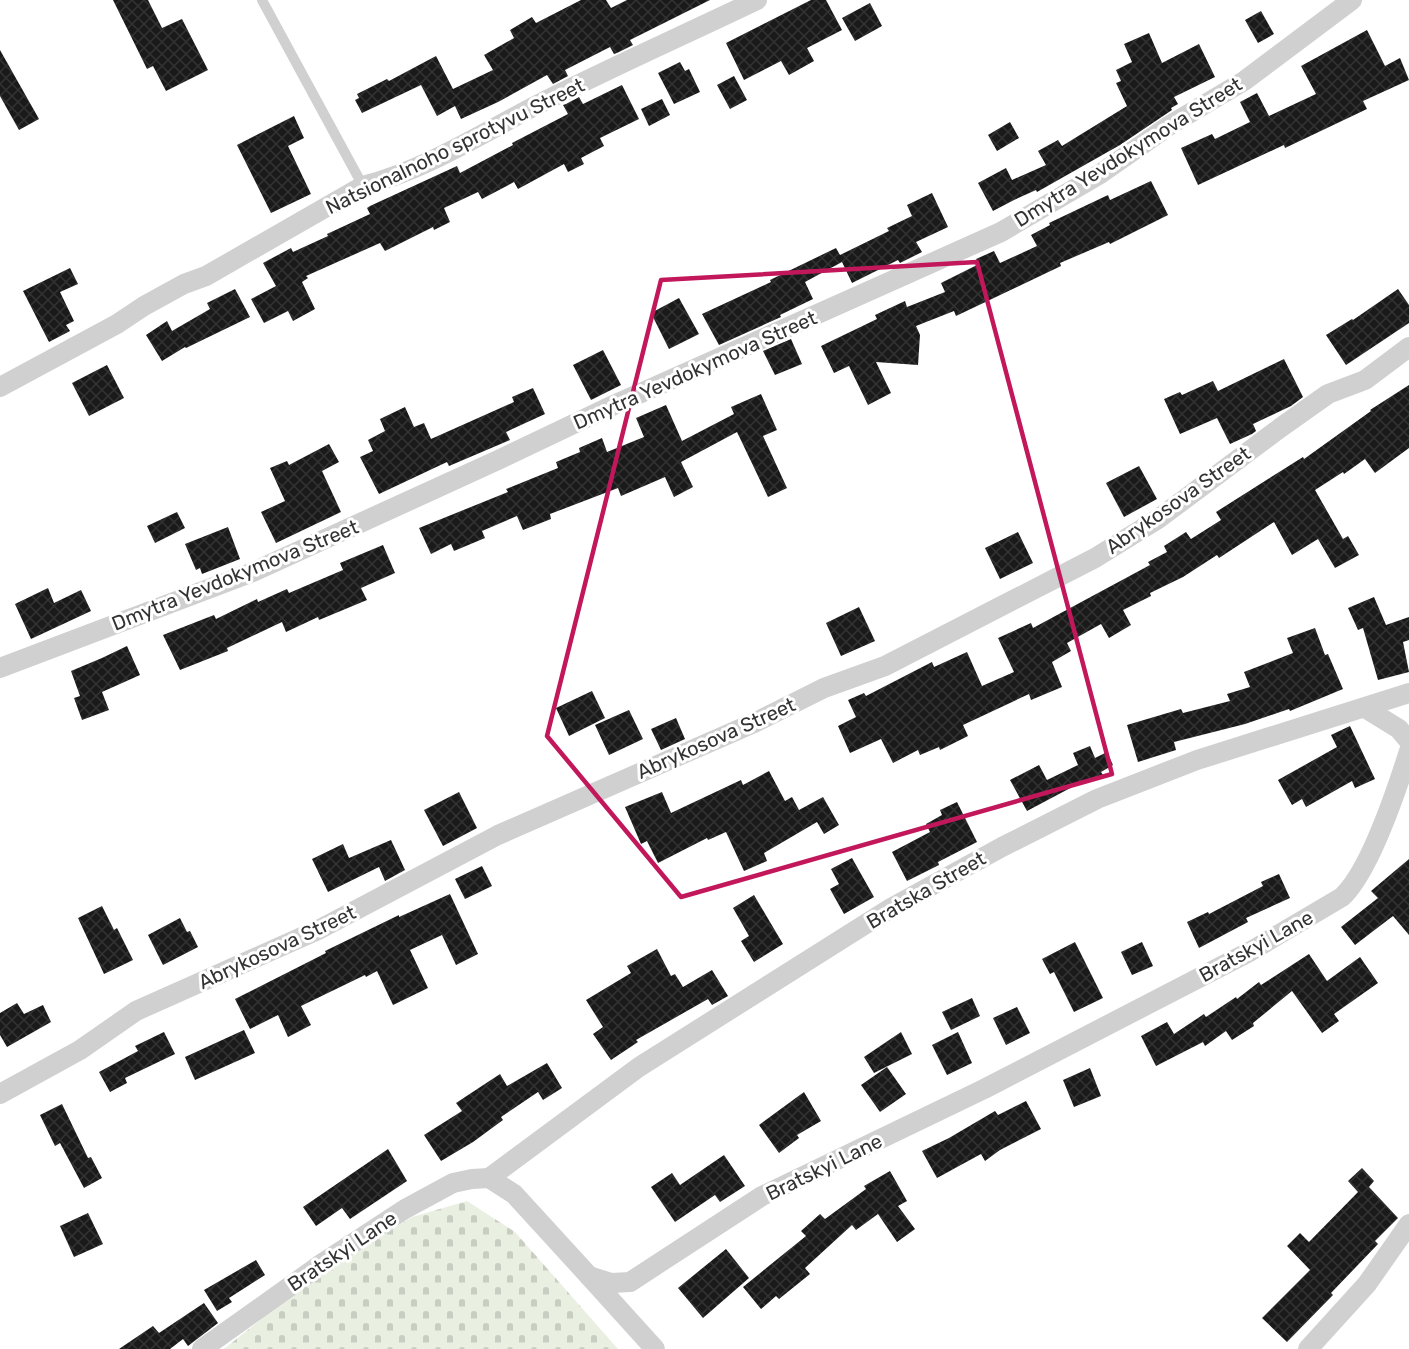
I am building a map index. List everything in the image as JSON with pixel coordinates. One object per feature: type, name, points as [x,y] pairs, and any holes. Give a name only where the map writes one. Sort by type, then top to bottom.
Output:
[{"type":"street","name":"Natsionalnoho sprotyvu Street","points":[[0,387],[117,324],[184,284],[206,276],[363,186],[392,178],[451,151],[535,106],[757,0]]},
{"type":"street","name":"Dmytra Yevdokymova Street","points":[[0,668],[253,572],[605,409],[1001,232],[1100,174],[1170,125],[1244,81],[1352,0]]},
{"type":"street","name":"Abrykosova Street","points":[[0,1094],[80,1050],[136,1011],[320,929],[498,835],[756,722],[824,688],[885,666],[1095,558],[1158,519],[1328,394],[1365,380],[1409,347]]},
{"type":"street","name":"Bratska Street","points":[[489,1178],[639,1067],[891,908],[1002,847],[1097,799],[1197,760],[1409,693]]},
{"type":"street","points":[[1365,708],[1399,729],[1409,741]]},
{"type":"street","name":"Bratskyi Lane","points":[[589,1276],[611,1283],[630,1282],[762,1196],[984,1089],[1251,951],[1342,897],[1352,888],[1370,853],[1409,751]]},
{"type":"street","points":[[489,1178],[514,1194],[655,1349]]},
{"type":"street","name":"Bratskyi Lane","points":[[202,1349],[324,1262],[405,1209],[453,1183],[489,1178]]},
{"type":"street","points":[[1308,1349],[1366,1284],[1409,1224]]},
{"type":"lane","points":[[262,0],[363,186]]},
{"type":"highlighted area","points":[[977,262],[1112,774],[681,897],[547,736],[661,280]]},
{"type":"green space","points":[[467,1201],[515,1232],[618,1349],[224,1349],[300,1288],[412,1217]]},
{"type":"building","points":[[113,0],[148,0],[162,28],[182,19],[208,70],[166,91],[153,66],[147,69]]},
{"type":"building","points":[[581,0],[606,0],[611,8],[627,0],[710,0],[630,40],[633,45],[617,53],[614,54],[610,47],[565,70],[568,76],[553,84],[547,75],[461,119],[455,106],[437,116],[421,85],[362,113],[355,100],[359,98],[357,94],[387,79],[389,81],[436,56],[453,89],[493,70],[484,55],[514,38],[510,30],[532,17],[536,23]]},
{"type":"building","points":[[811,0],[826,0],[842,30],[807,48],[814,61],[789,75],[781,61],[744,80],[726,43]]},
{"type":"building","points":[[870,3],[882,26],[855,41],[842,18]]},
{"type":"building","points":[[1261,11],[1274,34],[1258,43],[1245,20]]},
{"type":"building","points":[[1367,30],[1385,66],[1400,58],[1409,80],[1363,101],[1367,109],[1285,148],[1284,145],[1198,185],[1181,148],[1212,134],[1215,139],[1250,122],[1240,102],[1257,93],[1269,116],[1316,94],[1301,66]]},
{"type":"building","points":[[1149,33],[1162,63],[1199,44],[1215,77],[1174,97],[1178,104],[1171,108],[1172,110],[1120,145],[1037,192],[1036,190],[993,211],[978,183],[1006,168],[1012,180],[1046,165],[1038,151],[1058,140],[1062,146],[1127,106],[1116,83],[1121,81],[1116,70],[1132,62],[1124,44]]},
{"type":"building","points":[[0,50],[39,119],[19,130],[0,96]]},
{"type":"building","points":[[680,62],[685,71],[689,69],[700,92],[674,104],[658,73]]},
{"type":"building","points":[[734,76],[747,100],[730,109],[717,85]]},
{"type":"building","points":[[622,85],[639,119],[600,138],[604,146],[581,158],[584,164],[568,172],[564,164],[518,189],[514,182],[482,199],[478,192],[444,208],[450,222],[434,230],[433,227],[385,251],[380,243],[306,276],[308,278],[302,282],[315,309],[293,321],[288,311],[264,323],[251,299],[276,286],[263,263],[291,248],[293,252],[328,236],[327,234],[370,214],[367,208],[370,206],[457,166],[460,173],[568,114],[563,105],[579,97],[583,104]]},
{"type":"building","points":[[662,99],[670,115],[649,126],[641,109]]},
{"type":"building","points":[[294,116],[304,138],[288,146],[311,194],[271,213],[237,145]]},
{"type":"building","points":[[1010,122],[1019,138],[997,151],[988,135]]},
{"type":"building","points":[[1151,181],[1168,215],[1110,244],[1109,242],[1060,263],[1061,266],[956,316],[954,311],[916,326],[920,335],[918,365],[876,362],[891,393],[868,405],[849,366],[834,373],[821,346],[877,319],[875,315],[905,301],[907,307],[945,292],[941,283],[979,264],[976,259],[994,251],[1000,263],[1037,246],[1031,235],[1050,225],[1049,223],[1108,195],[1110,200]]},
{"type":"building","points":[[932,193],[948,227],[916,242],[922,252],[900,263],[898,260],[852,283],[842,262],[805,282],[813,299],[780,315],[781,317],[719,345],[702,314],[836,248],[840,255],[889,231],[887,228],[912,216],[907,205]]},
{"type":"building","points":[[70,268],[78,284],[60,292],[74,321],[66,325],[70,331],[49,342],[23,291]]},
{"type":"building","points":[[235,289],[250,317],[185,347],[162,361],[146,335],[167,321],[172,331],[210,309],[207,303]]},
{"type":"building","points":[[1398,289],[1409,305],[1409,323],[1346,365],[1326,335],[1353,320]]},
{"type":"building","points":[[679,298],[699,334],[669,349],[651,313]]},
{"type":"building","points":[[791,339],[802,364],[775,375],[763,351]]},
{"type":"building","points":[[603,350],[621,385],[591,400],[573,365]]},
{"type":"building","points":[[1284,359],[1303,397],[1291,406],[1253,424],[1256,431],[1230,444],[1217,418],[1180,434],[1164,399],[1180,392],[1182,395],[1213,381],[1218,391]]},
{"type":"building","points":[[107,365],[124,398],[89,416],[72,383]]},
{"type":"building","points":[[1409,385],[1409,448],[1375,473],[1365,459],[1315,490],[1343,539],[1348,536],[1359,555],[1335,568],[1318,539],[1292,555],[1274,522],[1219,558],[1217,555],[1183,577],[1150,593],[1151,596],[1123,610],[1131,625],[1109,638],[1101,624],[1067,643],[1071,651],[1052,662],[1062,687],[1031,700],[1029,694],[963,725],[968,736],[940,750],[939,747],[920,755],[918,750],[893,763],[881,739],[850,753],[838,726],[856,717],[848,700],[864,693],[866,696],[932,662],[934,667],[967,652],[982,686],[1014,672],[998,638],[1031,623],[1033,628],[1150,565],[1148,562],[1167,552],[1164,546],[1186,532],[1191,539],[1221,520],[1216,512],[1303,457],[1304,459],[1370,410]]},
{"type":"building","points":[[533,388],[545,414],[506,432],[510,440],[449,466],[447,462],[379,494],[360,457],[373,451],[368,440],[385,431],[380,419],[405,407],[414,427],[424,423],[431,439],[514,402],[512,397]]},
{"type":"building","points":[[761,394],[777,430],[763,436],[787,488],[768,497],[737,432],[681,462],[693,487],[674,497],[665,477],[621,496],[618,488],[550,514],[551,519],[523,530],[517,516],[482,531],[485,538],[454,551],[451,544],[431,554],[419,528],[508,492],[506,489],[558,468],[556,462],[580,452],[579,448],[602,438],[607,452],[644,437],[636,418],[666,405],[682,441],[734,414],[731,407]]},
{"type":"building","points":[[329,444],[339,462],[322,471],[341,512],[276,543],[261,512],[285,501],[270,468],[287,461],[289,465]]},
{"type":"building","points":[[1139,466],[1157,499],[1124,517],[1106,483]]},
{"type":"building","points":[[177,512],[185,528],[155,543],[147,526]]},
{"type":"building","points":[[228,527],[240,559],[202,574],[200,568],[196,570],[185,544]]},
{"type":"building","points":[[1018,532],[1033,563],[1000,579],[985,548]]},
{"type":"building","points":[[383,545],[395,573],[361,588],[367,600],[319,620],[318,617],[286,632],[282,622],[227,648],[228,651],[180,670],[163,635],[214,615],[216,619],[257,599],[258,602],[287,589],[289,593],[343,570],[340,563]]},
{"type":"building","points":[[48,588],[54,603],[81,590],[91,611],[31,639],[15,604]]},
{"type":"building","points":[[1374,597],[1386,625],[1409,617],[1409,640],[1403,642],[1409,672],[1378,680],[1363,628],[1358,630],[1348,608]]},
{"type":"building","points":[[859,607],[875,641],[841,656],[826,623]]},
{"type":"building","points":[[1315,628],[1325,655],[1328,654],[1343,689],[1290,711],[1289,709],[1245,724],[1174,742],[1176,750],[1138,762],[1127,725],[1181,709],[1183,713],[1230,701],[1227,694],[1250,687],[1244,672],[1293,653],[1287,638]]},
{"type":"building","points":[[127,646],[140,675],[102,692],[109,710],[82,720],[74,698],[80,696],[71,671]]},
{"type":"building","points":[[592,691],[605,718],[569,736],[556,708]]},
{"type":"building","points":[[629,710],[643,739],[609,755],[595,725]]},
{"type":"building","points":[[676,718],[685,739],[661,750],[651,729]]},
{"type":"building","points":[[1350,726],[1375,779],[1355,788],[1352,781],[1306,807],[1302,799],[1292,805],[1278,780],[1337,747],[1331,735]]},
{"type":"building","points":[[1090,746],[1095,758],[1107,752],[1113,765],[1101,772],[1103,775],[1076,785],[1027,811],[1010,780],[1039,765],[1047,780],[1078,765],[1073,753]]},
{"type":"building","points":[[769,771],[785,801],[792,797],[799,810],[823,797],[839,825],[824,834],[817,822],[764,853],[767,861],[744,871],[726,832],[708,840],[707,838],[658,863],[647,841],[641,844],[625,807],[662,792],[671,813],[741,780],[743,785]]},
{"type":"building","points":[[459,792],[477,828],[443,846],[424,810]]},
{"type":"building","points":[[957,802],[977,842],[907,881],[892,852],[930,832],[926,824],[942,815],[940,810]]},
{"type":"building","points":[[391,840],[405,870],[385,881],[379,867],[328,892],[312,859],[343,844],[349,858]]},
{"type":"building","points":[[852,858],[874,897],[844,914],[830,889],[839,884],[831,869]]},
{"type":"building","points":[[1409,859],[1409,935],[1393,916],[1355,945],[1341,927],[1378,898],[1371,891]]},
{"type":"building","points":[[482,866],[492,886],[465,899],[455,879]]},
{"type":"building","points":[[1279,874],[1290,898],[1246,918],[1248,922],[1199,948],[1187,922],[1208,912],[1209,914],[1263,886],[1261,882]]},
{"type":"building","points":[[450,894],[478,954],[456,965],[442,935],[410,950],[428,988],[393,1005],[377,971],[301,1006],[311,1025],[288,1037],[278,1015],[250,1029],[235,999],[326,953],[325,951],[399,915],[399,917]]},
{"type":"building","points":[[754,895],[783,944],[754,962],[741,941],[749,936],[733,908]]},
{"type":"building","points":[[102,906],[114,930],[117,928],[133,960],[104,974],[78,918]]},
{"type":"building","points":[[180,918],[198,947],[163,965],[148,935]]},
{"type":"building","points":[[1075,942],[1103,998],[1074,1012],[1054,972],[1050,974],[1042,959]]},
{"type":"building","points":[[1142,942],[1153,966],[1132,975],[1121,952]]},
{"type":"building","points":[[657,949],[671,976],[675,974],[683,987],[712,970],[728,996],[712,1005],[708,999],[636,1040],[638,1042],[611,1060],[593,1034],[603,1027],[586,1000],[631,973],[627,966]]},
{"type":"building","points":[[1309,954],[1327,981],[1360,957],[1378,983],[1334,1014],[1339,1021],[1322,1033],[1292,991],[1253,1023],[1254,1026],[1232,1040],[1226,1031],[1205,1046],[1203,1042],[1156,1066],[1141,1036],[1167,1022],[1174,1034],[1204,1014],[1206,1017],[1236,997],[1237,999],[1259,982],[1261,985]]},
{"type":"building","points":[[972,998],[980,1016],[951,1030],[942,1012]]},
{"type":"building","points":[[17,1003],[24,1014],[43,1005],[51,1022],[7,1047],[0,1035],[0,1013]]},
{"type":"building","points":[[1017,1007],[1030,1033],[1006,1045],[993,1018]]},
{"type":"building","points":[[244,1030],[255,1053],[195,1080],[185,1057]]},
{"type":"building","points":[[164,1032],[175,1054],[125,1078],[127,1083],[110,1092],[99,1072],[138,1051],[135,1046]]},
{"type":"building","points":[[901,1032],[912,1054],[874,1073],[864,1057]]},
{"type":"building","points":[[958,1032],[972,1063],[947,1075],[932,1045]]},
{"type":"building","points":[[547,1063],[562,1088],[543,1100],[538,1092],[501,1117],[503,1120],[473,1142],[441,1161],[424,1135],[462,1111],[456,1103],[500,1074],[507,1086]]},
{"type":"building","points":[[887,1067],[906,1094],[880,1112],[861,1085]]},
{"type":"building","points":[[1090,1068],[1101,1096],[1074,1107],[1063,1080]]},
{"type":"building","points":[[804,1092],[821,1121],[797,1135],[799,1138],[779,1153],[759,1125]]},
{"type":"building","points":[[1026,1101],[1041,1129],[1000,1150],[985,1161],[981,1154],[937,1178],[922,1151],[995,1111],[998,1115]]},
{"type":"building","points":[[62,1104],[88,1158],[91,1157],[102,1178],[84,1188],[60,1143],[55,1146],[40,1115]]},
{"type":"building","points":[[388,1149],[407,1181],[350,1219],[342,1208],[316,1226],[303,1207]]},
{"type":"building","points":[[724,1155],[745,1186],[720,1202],[715,1195],[675,1222],[651,1187],[672,1173],[680,1185]]},
{"type":"building","points":[[1362,1168],[1374,1181],[1369,1187],[1398,1218],[1375,1241],[1378,1244],[1331,1293],[1333,1295],[1287,1342],[1262,1318],[1310,1270],[1287,1246],[1300,1233],[1309,1242],[1358,1192],[1348,1181]]},
{"type":"building","points":[[890,1171],[907,1201],[898,1206],[915,1229],[897,1242],[878,1214],[856,1230],[852,1225],[805,1268],[810,1274],[779,1299],[776,1296],[761,1309],[743,1287],[806,1236],[801,1231],[820,1214],[825,1219],[866,1189],[864,1186]]},
{"type":"building","points":[[88,1213],[103,1244],[74,1257],[60,1226]]},
{"type":"building","points":[[726,1249],[749,1278],[703,1318],[678,1288]]},
{"type":"building","points":[[256,1260],[265,1275],[229,1298],[232,1302],[217,1311],[204,1290]]},
{"type":"building","points":[[204,1303],[218,1323],[188,1346],[183,1339],[170,1349],[119,1349],[153,1326],[159,1333]]}]
